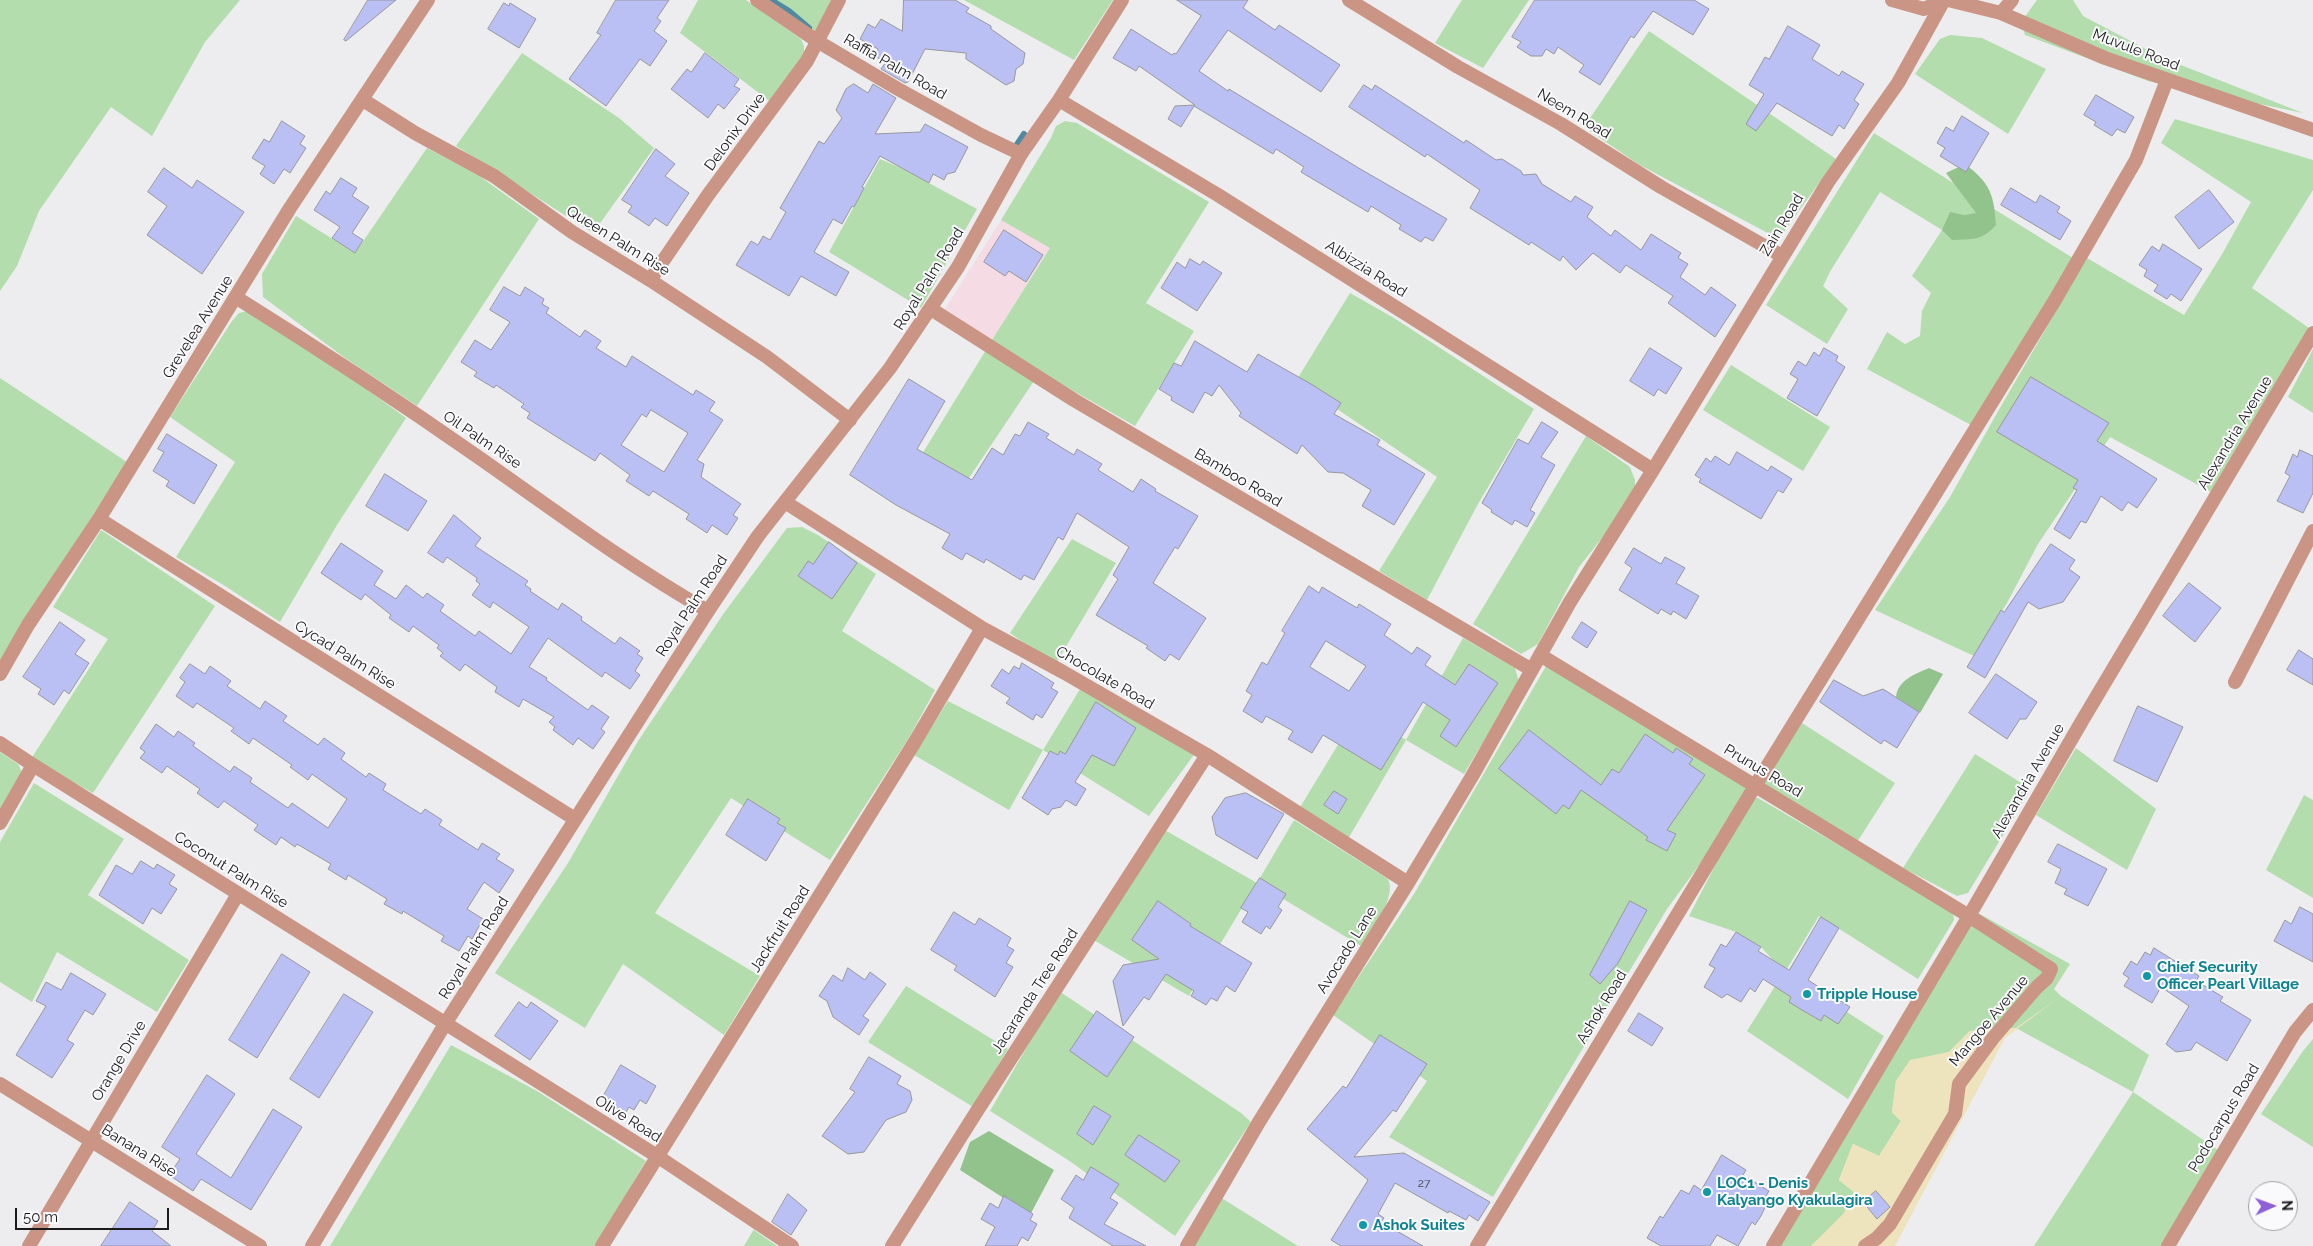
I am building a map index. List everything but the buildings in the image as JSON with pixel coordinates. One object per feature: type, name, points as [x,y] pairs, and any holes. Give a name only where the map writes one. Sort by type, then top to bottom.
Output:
[{"type":"street","name":"Grevelea Avenue","points":[[0,674],[28,625],[98,519],[237,298],[290,208],[428,0]]},
{"type":"street","name":"Raffia Palm Road","points":[[757,0],[816,41],[981,135],[1021,154]]},
{"type":"street","name":"Delonix Drive","points":[[650,280],[708,195],[807,61],[816,41],[840,0]]},
{"type":"street","name":"Royal Palm Road","points":[[312,1246],[445,1024],[745,554],[890,368],[931,309],[972,242],[1021,154],[1059,100],[1122,0]]},
{"type":"street","name":"Neem Road","points":[[1349,0],[1458,67],[1561,124],[1661,187],[1782,256]]},
{"type":"street","points":[[1892,0],[1924,9],[1943,0]]},
{"type":"street","name":"Zain Road","points":[[1540,655],[1570,602],[1654,470],[1828,182],[1898,83],[1943,0]]},
{"type":"street","name":"Muvule Road","points":[[1948,0],[2001,13],[2105,58],[2313,130]]},
{"type":"street","points":[[2001,13],[2012,0]]},
{"type":"street","name":"Ashok Road","points":[[1476,1246],[1755,786],[2055,300],[2136,160],[2166,80]]},
{"type":"street","name":"Queen Palm Rise","points":[[363,100],[415,133],[494,176],[572,232],[650,280],[767,357],[850,420]]},
{"type":"street","name":"Albizzia Road","points":[[1059,100],[1226,200],[1654,470]]},
{"type":"street","name":"Oil Palm Rise","points":[[237,298],[301,338],[479,457],[670,589],[708,611]]},
{"type":"street","name":"Bamboo Road","points":[[931,309],[1074,400],[1532,670]]},
{"type":"street","name":"Alexandria Avenue","points":[[1773,1246],[2313,333]]},
{"type":"street","name":"Chocolate Road","points":[[785,502],[982,628],[1207,755],[1408,883]]},
{"type":"street","name":"Cycad Palm Rise","points":[[98,519],[575,819]]},
{"type":"street","points":[[2235,682],[2313,532]]},
{"type":"street","name":"Jackfruit Road","points":[[602,1246],[916,740],[982,628]]},
{"type":"street","name":"Prunus Road","points":[[1540,655],[1969,916],[2051,969]]},
{"type":"street","name":"Avocado Lane","points":[[1187,1246],[1259,1122],[1408,883],[1540,655]]},
{"type":"street","name":"Coconut Palm Rise","points":[[0,742],[33,766],[445,1024]]},
{"type":"street","name":"Jacaranda Tree Road","points":[[892,1246],[976,1111],[1207,755]]},
{"type":"street","points":[[0,823],[33,766]]},
{"type":"street","name":"Orange Drive","points":[[29,1246],[90,1140],[238,894]]},
{"type":"street","name":"Mangoe Avenue","points":[[1865,1246],[1877,1238],[1890,1224],[1955,1114],[1957,1087],[1972,1063],[2047,978],[2051,969]]},
{"type":"street","name":"Podocarpus Road","points":[[2168,1246],[2295,1032],[2313,1010]]},
{"type":"street","name":"Olive Road","points":[[445,1024],[657,1156],[792,1246]]},
{"type":"street","name":"Banana Rise","points":[[0,1084],[260,1246]]},
{"type":"shaded area","points":[[1001,220],[1050,248],[992,340],[945,309]]},
{"type":"green space","points":[[0,0],[240,0],[205,42],[152,136],[111,107],[39,211],[17,266],[0,291]]},
{"type":"green space","points":[[698,0],[746,0],[801,39],[804,46],[804,55],[772,103],[680,33]]},
{"type":"green space","points":[[763,0],[833,0],[813,34]]},
{"type":"green space","points":[[964,0],[1113,0],[1074,60]]},
{"type":"green space","points":[[1462,0],[1529,0],[1483,68],[1435,43]]},
{"type":"green space","points":[[2037,0],[2073,0],[2083,16],[2163,58],[2303,113],[2148,81],[2025,35],[2021,22]]},
{"type":"green space","points":[[1649,31],[1836,159],[1779,239],[1638,164],[1584,127]]},
{"type":"green space","points":[[1950,35],[1982,38],[2046,69],[2008,134],[1915,74],[1940,39]]},
{"type":"green space","points":[[522,53],[619,118],[654,148],[593,233],[456,146]]},
{"type":"green space","points":[[2175,119],[2313,160],[2313,190],[2252,288],[2309,328],[2213,493],[2110,437],[2038,544],[2007,603],[1974,656],[1875,610],[1950,497],[2087,258],[2184,315],[2221,256],[2251,202],[2161,143]]},
{"type":"green space","points":[[1065,121],[1077,123],[1209,202],[1146,303],[1194,331],[1135,426],[1035,369],[992,340],[1050,248],[1001,220],[1051,138],[1056,126]]},
{"type":"green space","points":[[1874,133],[1955,184],[1977,214],[1964,215],[1942,230],[1880,192],[1823,286],[1848,309],[1827,344],[1766,305]]},
{"type":"green space","points":[[427,148],[478,175],[539,219],[417,406],[345,358],[263,297],[262,274],[296,216],[355,253]]},
{"type":"green space","points":[[880,159],[901,168],[977,209],[921,308],[829,252]]},
{"type":"green space","points":[[1965,164],[1980,177],[1989,190],[1994,205],[1996,225],[1981,237],[1952,240],[1942,230],[1950,212],[1964,215],[1976,213],[1946,173]]},
{"type":"green space","points":[[1994,209],[2073,258],[1971,425],[1867,369],[1887,332],[1905,344],[1920,336],[1922,311],[1931,293],[1912,276],[1942,230]]},
{"type":"green space","points":[[1350,293],[1394,318],[1534,409],[1478,504],[1427,600],[1379,571],[1437,477],[1296,381]]},
{"type":"green space","points":[[247,311],[301,341],[406,418],[337,525],[280,622],[176,557],[235,462],[170,417],[232,321],[239,313]]},
{"type":"green space","points":[[2313,349],[2313,413],[2288,397]]},
{"type":"green space","points":[[986,350],[1034,381],[967,481],[922,454]]},
{"type":"green space","points":[[1731,365],[1830,427],[1803,471],[1703,410]]},
{"type":"green space","points":[[0,378],[127,462],[0,662]]},
{"type":"green space","points":[[1586,436],[1630,467],[1635,480],[1635,492],[1625,509],[1579,567],[1538,644],[1521,654],[1473,624]]},
{"type":"green space","points":[[802,527],[818,535],[876,574],[842,631],[935,690],[910,736],[830,860],[731,798],[655,913],[760,976],[724,1035],[623,964],[585,1028],[495,973],[568,863],[638,741],[724,613],[787,528]]},
{"type":"green space","points":[[101,530],[215,606],[93,793],[31,759],[108,639],[53,607]]},
{"type":"green space","points":[[1072,539],[1116,563],[1055,665],[1010,633]]},
{"type":"green space","points":[[1463,638],[1515,668],[1519,682],[1464,774],[1406,740]]},
{"type":"green space","points":[[1549,661],[1759,783],[1667,909],[1493,1197],[1389,1137],[1427,1081],[1333,1015],[1414,894]]},
{"type":"green space","points":[[1929,668],[1943,674],[1920,713],[1896,697],[1897,691],[1913,675]]},
{"type":"green space","points":[[1085,681],[1196,752],[1149,816],[1043,750]]},
{"type":"green space","points":[[948,701],[1043,750],[1009,810],[914,755]]},
{"type":"green space","points":[[1359,710],[1406,740],[1348,839],[1299,809]]},
{"type":"green space","points":[[1802,723],[1895,783],[1857,842],[1763,783]]},
{"type":"green space","points":[[2076,748],[2156,809],[2127,870],[2036,815]]},
{"type":"green space","points":[[0,752],[18,764],[22,772],[0,810]]},
{"type":"green space","points":[[1975,754],[2031,789],[1968,893],[1957,896],[1903,868]]},
{"type":"green space","points":[[34,783],[124,839],[88,895],[189,960],[157,1012],[57,952],[32,1002],[0,982],[0,842]]},
{"type":"green space","points":[[2304,795],[2313,800],[2313,898],[2266,870]]},
{"type":"green space","points":[[1754,798],[1758,798],[1953,912],[1954,920],[1918,979],[1819,916],[1785,972],[1884,1036],[1848,1099],[1747,1031],[1784,972],[1761,947],[1736,932],[1689,916],[1721,854]]},
{"type":"green space","points":[[1294,820],[1388,879],[1390,887],[1382,913],[1361,946],[1257,883]]},
{"type":"green space","points":[[1163,829],[1257,883],[1189,996],[1092,939]]},
{"type":"green space","points":[[1978,913],[2070,964],[2054,989],[2061,996],[2149,1055],[2133,1092],[2016,1028],[1970,1031],[1949,1052],[1910,1061],[1896,1081],[1892,1112],[1901,1121],[1879,1156],[1853,1144],[1839,1180],[1854,1192],[1842,1218],[1811,1246],[1780,1246]]},
{"type":"green space","points":[[906,986],[1008,1049],[973,1107],[868,1042]]},
{"type":"green space","points":[[1059,991],[1241,1113],[1251,1122],[1175,1236],[1068,1160],[990,1111]]},
{"type":"green space","points":[[2313,1039],[2313,1147],[2261,1114]]},
{"type":"green space","points":[[451,1045],[537,1091],[646,1161],[595,1246],[330,1246]]},
{"type":"green space","points":[[2133,1092],[2218,1150],[2165,1246],[2034,1246]]},
{"type":"green space","points":[[989,1131],[1054,1170],[1030,1215],[960,1170],[970,1142]]},
{"type":"green space","points":[[1220,1197],[1298,1246],[1192,1246]]},
{"type":"green space","points":[[754,1230],[777,1246],[744,1246]]},
{"type":"sand","points":[[2061,996],[2005,1038],[1895,1246],[1811,1246],[1844,1213],[1854,1192],[1839,1180],[1853,1144],[1879,1156],[1901,1121],[1892,1112],[1896,1081],[1910,1060],[1949,1052],[1970,1031],[2016,1028]]},
{"type":"waterway","points":[[771,0],[789,11],[809,28]]},
{"type":"waterway","points":[[1012,148],[1014,149],[1024,134]]},
{"type":"place","name":"Chief Security Officer Pearl Village","points":[[2147,976]]},
{"type":"place","name":"Tripple House","points":[[1807,994]]},
{"type":"place","name":"LOC1 - Denis Kalyango Kyakulagira","points":[[1707,1192]]},
{"type":"place","name":"Ashok Suites","points":[[1363,1225]]}]
